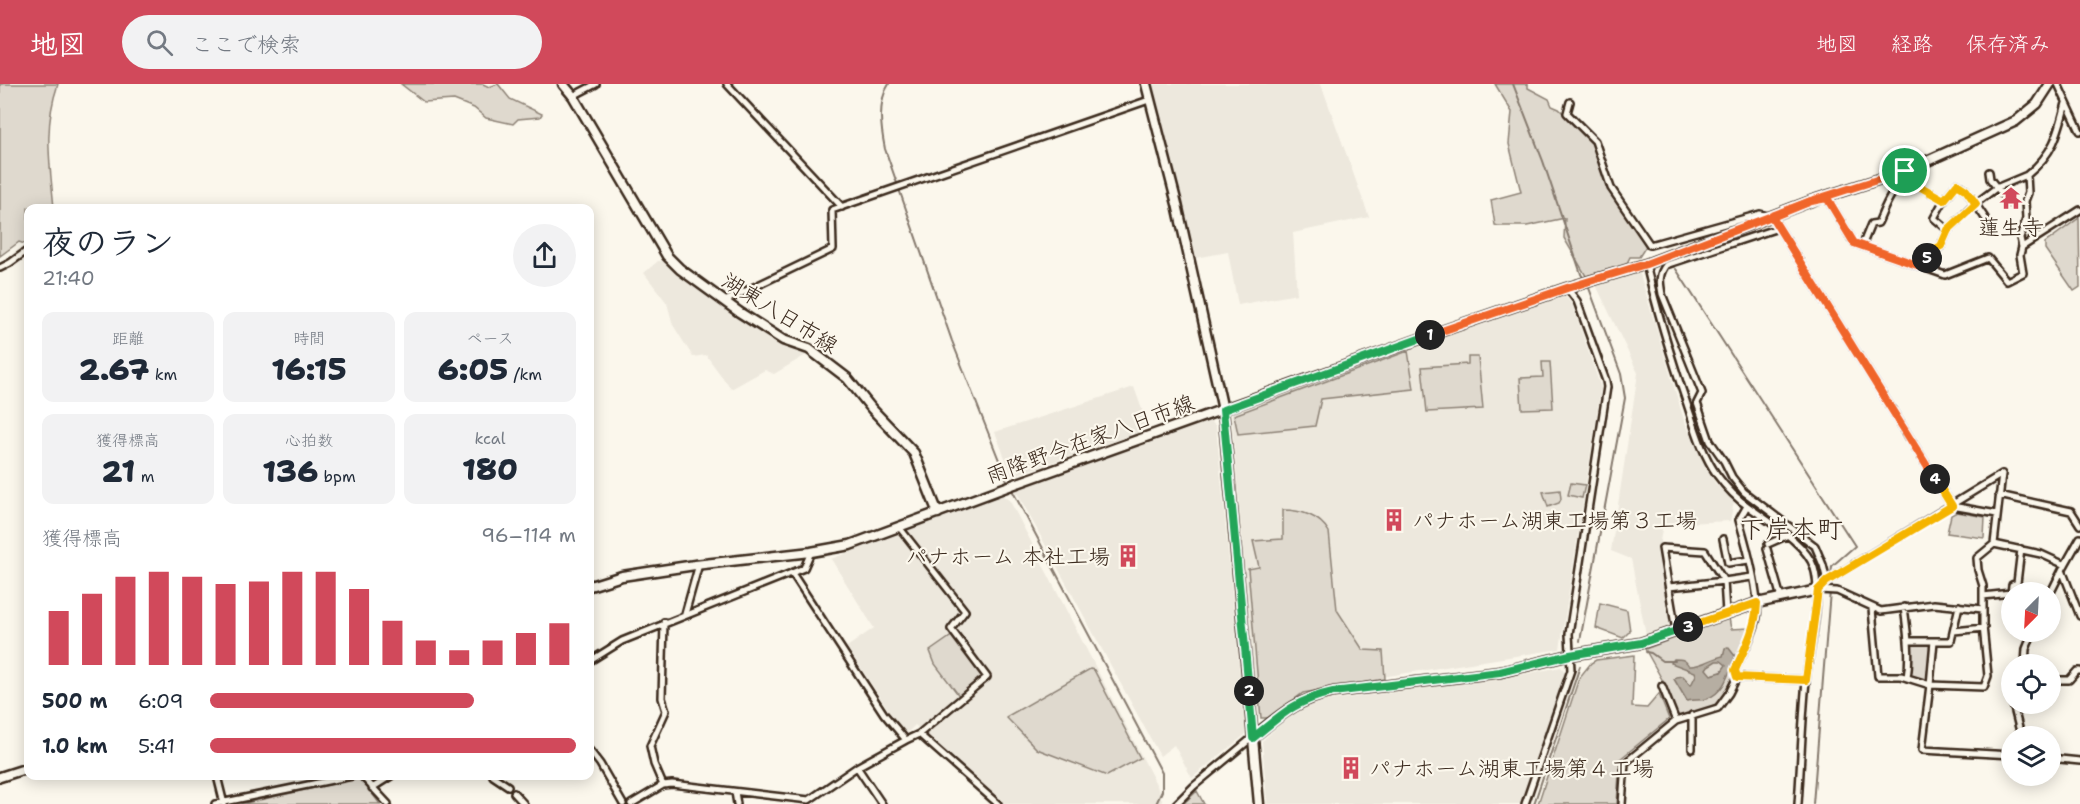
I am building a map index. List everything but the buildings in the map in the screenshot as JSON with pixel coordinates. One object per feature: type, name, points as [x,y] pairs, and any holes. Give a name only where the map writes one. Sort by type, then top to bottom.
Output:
[{"type":"main road","name":"湖東八日市線","points":[[563,84],[573,96],[668,256],[680,269],[725,301],[783,340],[816,353],[847,378],[872,409],[914,453],[938,513]]},
{"type":"main road","points":[[1146,84],[1177,204],[1223,410],[1259,804]]},
{"type":"main road","name":"雨降野今在家八日市線","points":[[594,585],[622,576],[699,564],[811,552],[850,545],[1012,485],[1567,288],[1646,264],[1811,201],[1827,198],[1905,171],[2016,121],[2037,104],[2050,84]]},
{"type":"main road","points":[[1253,738],[1293,705],[1312,696],[1500,672],[1570,655],[1641,643],[1757,603],[1818,590]]},
{"type":"main road","points":[[0,777],[24,769]]},
{"type":"street","points":[[573,96],[596,84]]},
{"type":"street","points":[[727,84],[842,207]]},
{"type":"street","points":[[2058,84],[2080,131]]},
{"type":"street","points":[[725,301],[833,249],[832,210],[1149,100]]},
{"type":"street","points":[[1570,102],[1567,113],[1595,141],[1611,188],[1650,245],[1760,214],[1772,217],[1952,506],[1997,514]]},
{"type":"street","points":[[1923,267],[1931,248],[1941,246],[1948,230],[1976,204],[1996,188],[2027,176],[2042,163],[2058,133],[2066,103]]},
{"type":"street","points":[[1905,171],[1910,181],[1944,200]]},
{"type":"street","points":[[1989,172],[1990,179],[2008,202]]},
{"type":"street","points":[[1827,198],[1854,243],[1945,275],[1988,258],[2007,281],[2023,273],[2020,238],[2026,219],[2027,176]]},
{"type":"street","points":[[1862,246],[1871,224],[1878,223],[1894,190],[1903,182],[1910,181]]},
{"type":"street","points":[[1948,230],[1934,218],[1944,200],[1957,184],[1966,190],[1985,218]]},
{"type":"street","points":[[2022,247],[2080,210]]},
{"type":"street","points":[[1778,228],[1666,265],[1661,271],[1660,281],[1662,294],[1702,393],[1697,403],[1710,441],[1744,492],[1815,546],[1827,581]]},
{"type":"street","points":[[0,268],[10,264],[24,253]]},
{"type":"street","points":[[1646,264],[1655,305],[1674,368],[1704,452],[1718,476],[1747,506],[1799,544],[1809,555],[1815,569],[1818,590],[1806,680],[1798,804]]},
{"type":"street","points":[[1525,804],[1570,670],[1569,634],[1607,387],[1577,301],[1567,288]]},
{"type":"street","points":[[1818,590],[1827,581],[2002,474],[1994,544],[1977,558],[1983,585],[1988,676],[1984,687],[1930,685],[1901,676],[1878,676],[1872,609]]},
{"type":"street","points":[[1999,495],[2071,511],[2080,525]]},
{"type":"street","points":[[1622,804],[1625,763],[1676,721],[1718,708],[1737,677],[1735,670],[1752,631],[1757,603],[1738,520],[1747,506]]},
{"type":"street","points":[[631,804],[663,785],[672,784],[809,800],[857,767],[919,734],[987,677],[951,629],[965,612],[899,527]]},
{"type":"street","points":[[1781,598],[1768,546],[1786,536]]},
{"type":"street","points":[[2056,582],[2080,538]]},
{"type":"street","points":[[1724,539],[1728,562],[1749,560]]},
{"type":"street","points":[[1994,544],[2041,554],[2064,568],[2080,616]]},
{"type":"street","points":[[1676,631],[1662,548],[1705,551],[1724,581],[1726,613]]},
{"type":"street","points":[[1983,596],[2011,593],[2012,585],[2017,583],[2021,549]]},
{"type":"street","points":[[594,659],[622,641],[664,622],[804,568],[811,552]]},
{"type":"street","points":[[685,614],[699,564]]},
{"type":"street","points":[[792,573],[884,714],[906,740]]},
{"type":"street","points":[[1669,587],[1752,577]]},
{"type":"street","points":[[1818,590],[1837,591],[1872,609],[1881,611],[1934,604],[1983,609]]},
{"type":"street","points":[[1909,641],[1951,641],[1959,606]]},
{"type":"street","points":[[1904,607],[1909,641],[1907,678]]},
{"type":"street","points":[[663,785],[654,764],[650,746],[666,711],[662,698],[664,622]]},
{"type":"street","points":[[1954,631],[1984,627]]},
{"type":"street","points":[[1934,641],[1922,750],[2001,754]]},
{"type":"street","points":[[2061,680],[2069,680],[2077,671],[2080,671]]},
{"type":"street","points":[[1737,677],[1806,680]]},
{"type":"street","points":[[1662,686],[1676,721]]},
{"type":"street","points":[[1692,715],[1692,748]]},
{"type":"street","points":[[919,734],[998,804]]},
{"type":"street","points":[[1176,804],[1194,786],[1253,738]]},
{"type":"street","points":[[594,756],[623,804]]},
{"type":"street","points":[[2061,759],[2080,761]]},
{"type":"street","points":[[857,767],[882,804]]},
{"type":"street","points":[[218,780],[224,803]]},
{"type":"street","points":[[215,804],[333,780]]},
{"type":"street","points":[[365,780],[388,804]]},
{"type":"street","points":[[372,788],[385,780]]},
{"type":"street","points":[[499,780],[508,786]]},
{"type":"street","points":[[735,792],[737,804]]},
{"type":"street","points":[[514,793],[524,804]]},
{"type":"shaded area","points":[[0,84],[58,84],[53,100],[49,131],[54,204],[24,204],[24,244],[19,242],[0,256]]},
{"type":"shaded area","points":[[401,84],[483,84],[489,87],[498,84],[510,99],[542,114],[540,117],[518,119],[513,124],[486,118],[474,108],[454,100],[424,102]]},
{"type":"shaded area","points":[[1153,84],[1321,84],[1369,217],[1293,233],[1297,294],[1238,305],[1228,252],[1195,258]]},
{"type":"shaded area","points":[[1495,84],[1528,84],[1528,88],[1549,99],[1552,106],[1559,109],[1594,144],[1610,192],[1646,246],[1639,257],[1630,257],[1626,265],[1586,276],[1564,238],[1565,218],[1527,226],[1495,225],[1491,200],[1521,192],[1509,144],[1512,112]]},
{"type":"shaded area","points":[[2079,218],[2080,287],[2074,291],[2045,249],[2045,243]]},
{"type":"shaded area","points":[[658,261],[665,261],[720,305],[787,347],[806,355],[774,374],[765,370],[731,389],[706,355],[693,357],[673,325],[667,303],[644,273]]},
{"type":"shaded area","points":[[1639,271],[1684,420],[1715,483],[1734,501],[1730,521],[1663,524],[1659,547],[1672,626],[1646,635],[1631,559],[1611,551],[1638,373],[1596,285]]},
{"type":"shaded area","points":[[1563,294],[1572,304],[1601,388],[1560,649],[1286,692],[1257,718],[1231,413]]},
{"type":"shaded area","points":[[1408,351],[1414,389],[1321,399],[1315,426],[1238,434],[1234,415]]},
{"type":"shaded area","points":[[1468,357],[1478,357],[1483,409],[1427,412],[1422,367],[1468,364]]},
{"type":"shaded area","points":[[1542,362],[1550,362],[1553,408],[1522,409],[1520,378],[1543,377]]},
{"type":"shaded area","points":[[1134,387],[1149,429],[1012,476],[995,432]]},
{"type":"shaded area","name":"パナホーム 本社工場","points":[[1209,420],[1216,426],[1246,734],[1192,778],[1174,745],[1160,756],[1015,489]]},
{"type":"shaded area","points":[[1571,483],[1585,485],[1582,498],[1568,495]]},
{"type":"shaded area","points":[[1560,490],[1559,503],[1548,507],[1543,492]]},
{"type":"shaded area","points":[[1002,495],[1010,501],[1157,786],[1162,800],[1161,804],[1001,804],[915,725],[905,735],[847,647],[874,628],[831,559]]},
{"type":"shaded area","points":[[1283,510],[1309,515],[1321,522],[1329,532],[1337,610],[1363,650],[1383,651],[1385,679],[1303,693],[1269,718],[1261,718],[1248,569],[1259,567],[1253,541],[1283,539]]},
{"type":"shaded area","points":[[1957,512],[1985,517],[1984,538],[1947,533],[1951,515]]},
{"type":"shaded area","points":[[1600,603],[1627,610],[1630,631],[1623,638],[1596,628]]},
{"type":"shaded area","points":[[1729,618],[1731,629],[1750,628],[1741,659],[1727,691],[1714,705],[1678,716],[1664,683],[1645,649]]},
{"type":"shaded area","points":[[953,635],[985,677],[960,697],[935,664],[930,651]]},
{"type":"shaded area","points":[[1911,643],[1931,645],[1928,683],[1909,677]]},
{"type":"shaded area","points":[[1728,647],[1735,656],[1722,687],[1706,699],[1687,701],[1674,679],[1683,676],[1691,685],[1696,675],[1695,672],[1671,663],[1674,659],[1679,659],[1685,661],[1689,666],[1698,665],[1723,656],[1725,648]],"holes":[[[1721,661],[1726,665],[1721,672],[1711,675],[1706,669],[1708,666]]]},
{"type":"shaded area","points":[[1634,655],[1632,707],[1647,708],[1659,694],[1669,719],[1620,759],[1617,804],[1538,804],[1579,678],[1596,660]]},
{"type":"shaded area","points":[[1561,667],[1566,673],[1521,804],[1267,804],[1262,741],[1291,714],[1316,702],[1508,677]]},
{"type":"shaded area","points":[[1090,669],[1094,670],[1140,758],[1107,776],[1037,749],[1006,717]]},
{"type":"shaded area","points":[[351,780],[362,780],[380,804],[241,804]]},
{"type":"shaded area","points":[[1197,791],[1204,804],[1183,804]]},
{"type":"waterway","points":[[889,84],[881,107],[885,149],[952,341],[1008,483]]},
{"type":"waterway","points":[[1513,84],[1543,161],[1581,274],[1589,288],[1621,374],[1625,398],[1580,641]]},
{"type":"waterway","points":[[1676,269],[1855,546],[1832,566],[1813,804]]},
{"type":"waterway","points":[[1011,488],[1162,773],[1162,791],[1156,804]]},
{"type":"waterway","points":[[1646,652],[1662,661],[1675,661]]},
{"type":"waterway","points":[[1534,804],[1580,666]]},
{"type":"place","name":"蓮生寺","points":[[2011,198]]},
{"type":"place","name":"パナホーム湖東工場第３工場","points":[[1394,520]]},
{"type":"place","name":"パナホーム 本社工場","points":[[1128,556]]},
{"type":"place","name":"パナホーム湖東工場第４工場","points":[[1351,768]]},
{"type":"district","name":"下岸本町","points":[[1791,528]]},
{"type":"route","points":[[1905,171],[1827,198],[1811,201],[1646,264],[1567,288],[1439,332],[1223,410],[1253,738],[1293,705],[1312,696],[1500,672],[1570,655],[1641,643],[1757,603],[1752,631],[1735,670],[1737,677],[1806,680],[1818,590],[1827,581],[1952,506],[1772,217],[1811,201],[1827,198],[1854,243],[1923,267],[1931,248],[1941,246],[1948,230],[1976,204],[1966,190],[1957,184],[1944,200],[1910,181],[1905,171]]}]
